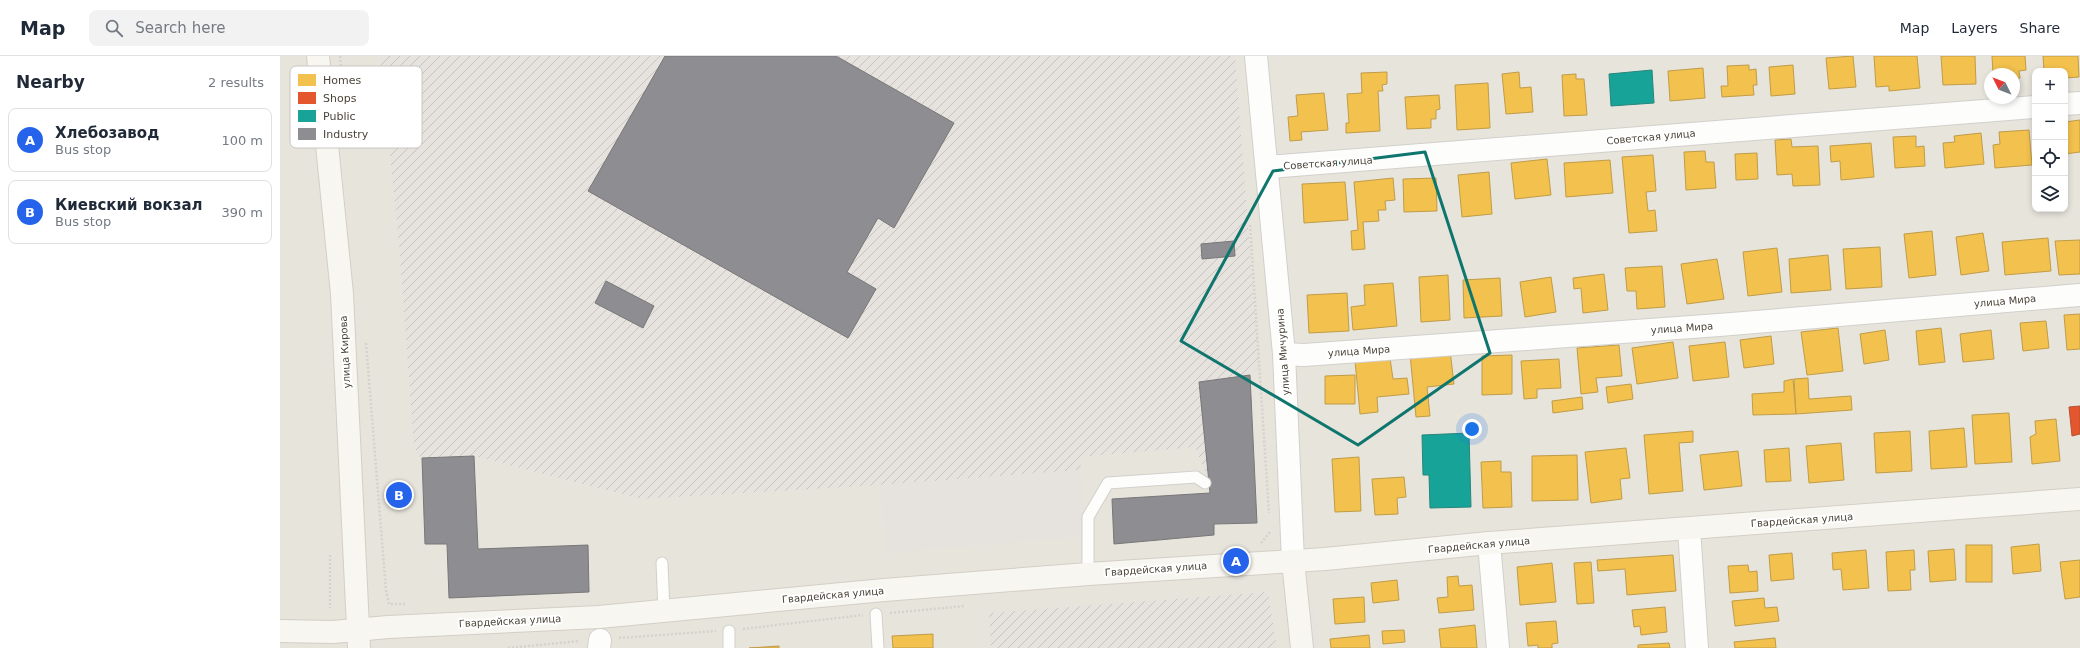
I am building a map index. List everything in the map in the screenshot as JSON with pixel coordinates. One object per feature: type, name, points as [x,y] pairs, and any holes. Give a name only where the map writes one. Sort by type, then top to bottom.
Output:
[{"type":"street","name":"улица Кирова","points":[[318,56],[319,66]]},
{"type":"street","name":"улица Мичурина","points":[[1256,56],[1268,167],[1284,354],[1294,561],[1302,648]]},
{"type":"street","points":[[2068,104],[2080,103]]},
{"type":"street","name":"Советская улица","points":[[1268,167],[2032,107]]},
{"type":"street","name":"улица Кирова","points":[[327,148],[342,294],[358,639]]},
{"type":"street","name":"улица Мира","points":[[1284,354],[1304,355],[1486,343],[2080,295]]},
{"type":"street","name":"Гвардейская улица","points":[[280,631],[332,632],[358,639],[884,590],[1088,574],[1325,560],[1489,543],[2080,499]]},
{"type":"street","points":[[1689,529],[1697,648]]},
{"type":"street","points":[[1489,543],[1498,648]]},
{"type":"lane","points":[[1088,574],[1088,517],[1108,483],[1196,477],[1205,483]]},
{"type":"lane","points":[[662,563],[664,611]]},
{"type":"lane","points":[[876,614],[878,648]]},
{"type":"lane","points":[[729,630],[729,648]]},
{"type":"path","points":[[340,56],[341,66]]},
{"type":"path","points":[[1250,223],[1269,518]]},
{"type":"path","points":[[366,336],[386,591],[389,604],[411,605]]},
{"type":"path","points":[[1259,544],[1270,534],[1270,526]]},
{"type":"path","points":[[330,555],[330,608]]},
{"type":"path","points":[[508,648],[599,644],[970,605]]},
{"type":"highlighted area","points":[[1425,152],[1490,353],[1358,445],[1181,341],[1273,171]]},
{"type":"shaded area","points":[[280,56],[2080,56],[2080,648],[280,648]]},
{"type":"shaded area","points":[[380,56],[1235,56],[1259,367],[1250,375],[1199,382],[1209,481],[1195,447],[1080,457],[1081,470],[880,485],[641,499],[474,456],[423,458],[423,463],[414,446],[399,244],[389,148],[422,148],[422,66],[381,66]]},
{"type":"shaded area","points":[[1081,470],[1086,536],[885,553],[880,485]]},
{"type":"shaded area","points":[[1268,592],[1277,648],[991,648],[989,613]]},
{"type":"shaded area","points":[[1316,610],[1319,648],[1307,648],[1304,612]]},
{"type":"building: Homes","points":[[1853,56],[1856,87],[1829,89],[1826,58]]},
{"type":"building: Homes","points":[[1874,56],[1917,56],[1920,88],[1889,91],[1889,86],[1876,87]]},
{"type":"building: Homes","points":[[1941,56],[1975,56],[1976,84],[1943,85]]},
{"type":"building: Homes","points":[[1992,56],[2025,56],[2026,70],[2020,71],[2020,68],[1993,68]]},
{"type":"building: Homes","points":[[2043,56],[2078,56],[2079,77],[2068,78],[2068,68],[2044,68]]},
{"type":"building: Homes","points":[[1749,65],[1749,70],[1756,69],[1757,85],[1753,85],[1754,95],[1722,97],[1721,86],[1728,86],[1727,66]]},
{"type":"building: Homes","points":[[1793,65],[1795,94],[1771,96],[1769,67]]},
{"type":"building: Homes","points":[[1703,68],[1705,98],[1670,101],[1668,71]]},
{"type":"building: Homes","points":[[1387,72],[1387,84],[1382,85],[1383,91],[1378,91],[1380,131],[1346,133],[1346,123],[1349,123],[1347,94],[1362,93],[1361,73]]},
{"type":"building: Homes","points":[[1519,72],[1520,88],[1531,87],[1533,112],[1506,114],[1502,74]]},
{"type":"building: Homes","points":[[1576,74],[1576,79],[1584,79],[1587,115],[1564,116],[1562,75]]},
{"type":"building: Homes","points":[[1488,83],[1490,128],[1457,130],[1455,85]]},
{"type":"building: Homes","points":[[1324,93],[1328,130],[1301,132],[1302,140],[1290,141],[1288,117],[1298,116],[1296,95]]},
{"type":"building: Homes","points":[[1439,95],[1440,109],[1436,110],[1436,119],[1431,119],[1431,128],[1407,129],[1405,97]]},
{"type":"building: Homes","points":[[2080,120],[2080,152],[2068,154],[2068,122]]},
{"type":"building: Homes","points":[[2029,130],[2032,165],[1995,168],[1993,145],[2000,144],[1999,132]]},
{"type":"building: Homes","points":[[1981,133],[1984,164],[1945,168],[1943,143],[1955,142],[1954,136]]},
{"type":"building: Homes","points":[[1916,136],[1916,147],[1924,146],[1925,166],[1895,168],[1893,137]]},
{"type":"building: Homes","points":[[1791,139],[1792,147],[1818,146],[1820,185],[1793,186],[1792,174],[1777,175],[1775,140]]},
{"type":"building: Homes","points":[[1871,143],[1874,177],[1841,180],[1840,161],[1831,162],[1830,146]]},
{"type":"building: Homes","points":[[1705,151],[1706,162],[1714,162],[1716,188],[1686,190],[1684,152]]},
{"type":"building: Homes","points":[[1757,153],[1758,179],[1736,180],[1735,154]]},
{"type":"building: Homes","points":[[1653,155],[1656,191],[1646,192],[1648,211],[1655,210],[1657,231],[1629,233],[1622,157]]},
{"type":"building: Homes","points":[[1547,159],[1551,195],[1515,199],[1511,163]]},
{"type":"building: Homes","points":[[1610,160],[1613,193],[1566,197],[1564,163]]},
{"type":"building: Homes","points":[[1489,172],[1492,214],[1462,217],[1458,175]]},
{"type":"building: Homes","points":[[1393,178],[1395,200],[1385,201],[1386,210],[1378,210],[1379,221],[1363,222],[1365,249],[1352,250],[1351,231],[1358,230],[1354,182]]},
{"type":"building: Homes","points":[[1436,178],[1437,211],[1404,212],[1403,179]]},
{"type":"building: Homes","points":[[1345,182],[1348,220],[1304,223],[1302,184]]},
{"type":"building: Homes","points":[[1932,231],[1936,275],[1909,278],[1904,234]]},
{"type":"building: Homes","points":[[1983,233],[1989,271],[1961,275],[1956,237]]},
{"type":"building: Homes","points":[[2048,238],[2051,271],[2005,275],[2002,242]]},
{"type":"building: Homes","points":[[2080,240],[2080,274],[2059,275],[2055,241]]},
{"type":"building: Homes","points":[[1880,247],[1882,287],[1846,289],[1843,249]]},
{"type":"building: Homes","points":[[1777,248],[1782,292],[1748,296],[1743,252]]},
{"type":"building: Homes","points":[[1828,255],[1831,290],[1791,293],[1789,259]]},
{"type":"building: Homes","points":[[1717,259],[1724,299],[1687,304],[1681,264]]},
{"type":"building: Homes","points":[[1662,266],[1665,307],[1637,309],[1636,291],[1627,291],[1625,268]]},
{"type":"building: Homes","points":[[1604,274],[1608,310],[1583,313],[1581,288],[1574,289],[1573,278]]},
{"type":"building: Homes","points":[[1448,275],[1450,320],[1421,322],[1419,277]]},
{"type":"building: Homes","points":[[1551,277],[1556,312],[1525,317],[1520,282]]},
{"type":"building: Homes","points":[[1500,278],[1502,316],[1464,318],[1463,280]]},
{"type":"building: Homes","points":[[1393,283],[1397,326],[1353,330],[1351,307],[1365,305],[1364,285]]},
{"type":"building: Homes","points":[[1347,293],[1349,331],[1309,333],[1307,295]]},
{"type":"building: Homes","points":[[2080,314],[2080,349],[2067,350],[2064,315]]},
{"type":"building: Homes","points":[[2046,321],[2049,348],[2023,351],[2020,323]]},
{"type":"building: Homes","points":[[1838,328],[1843,371],[1807,375],[1801,332]]},
{"type":"building: Homes","points":[[1941,328],[1945,362],[1919,365],[1916,331]]},
{"type":"building: Homes","points":[[1885,330],[1889,360],[1864,364],[1860,334]]},
{"type":"building: Homes","points":[[1991,330],[1994,359],[1963,362],[1960,334]]},
{"type":"building: Homes","points":[[1771,336],[1774,364],[1744,368],[1740,340]]},
{"type":"building: Homes","points":[[1673,342],[1678,378],[1637,384],[1632,348]]},
{"type":"building: Homes","points":[[1725,342],[1729,377],[1693,381],[1689,346]]},
{"type":"building: Homes","points":[[1619,345],[1622,376],[1596,378],[1598,392],[1581,394],[1577,348]]},
{"type":"building: Homes","points":[[1450,350],[1454,384],[1427,387],[1430,416],[1416,417],[1410,354]]},
{"type":"building: Homes","points":[[1512,355],[1512,394],[1482,395],[1482,356]]},
{"type":"building: Homes","points":[[1390,358],[1393,379],[1407,378],[1409,394],[1377,397],[1378,412],[1360,414],[1355,361]]},
{"type":"building: Homes","points":[[1559,359],[1561,388],[1537,389],[1537,398],[1524,399],[1521,361]]},
{"type":"building: Homes","points":[[1355,375],[1355,404],[1325,404],[1325,376]]},
{"type":"building: Homes","points":[[1808,378],[1809,399],[1851,396],[1852,410],[1796,414],[1794,379]]},
{"type":"building: Homes","points":[[1793,379],[1796,414],[1753,415],[1752,394],[1784,392],[1784,381]]},
{"type":"building: Homes","points":[[1631,384],[1633,399],[1608,403],[1606,387]]},
{"type":"building: Homes","points":[[1582,397],[1583,409],[1553,413],[1552,401]]},
{"type":"building: Homes","points":[[2009,413],[2012,462],[1975,464],[1972,415]]},
{"type":"building: Homes","points":[[2056,419],[2060,461],[2032,464],[2030,437],[2036,434],[2035,421]]},
{"type":"building: Homes","points":[[1964,428],[1967,467],[1931,469],[1929,431]]},
{"type":"building: Homes","points":[[1693,431],[1693,442],[1679,443],[1683,491],[1649,494],[1644,435]]},
{"type":"building: Homes","points":[[1910,431],[1912,471],[1876,473],[1874,433]]},
{"type":"building: Homes","points":[[1841,443],[1844,480],[1809,483],[1806,446]]},
{"type":"building: Homes","points":[[1626,448],[1630,478],[1620,479],[1622,499],[1591,503],[1585,452]]},
{"type":"building: Homes","points":[[1789,448],[1791,481],[1766,482],[1764,450]]},
{"type":"building: Homes","points":[[1738,451],[1742,486],[1704,490],[1700,455]]},
{"type":"building: Homes","points":[[1577,455],[1578,500],[1532,501],[1532,456]]},
{"type":"building: Homes","points":[[1359,457],[1361,511],[1335,512],[1332,459]]},
{"type":"building: Homes","points":[[1501,461],[1501,472],[1511,472],[1512,507],[1483,508],[1481,462]]},
{"type":"building: Homes","points":[[1404,477],[1406,497],[1397,498],[1398,514],[1375,515],[1372,479]]},
{"type":"building: Homes","points":[[2039,544],[2041,571],[2013,574],[2011,547]]},
{"type":"building: Homes","points":[[1966,545],[1992,545],[1992,582],[1966,582]]},
{"type":"building: Homes","points":[[1954,549],[1956,580],[1930,582],[1928,551]]},
{"type":"building: Homes","points":[[1866,550],[1869,588],[1843,590],[1841,569],[1833,570],[1832,553]]},
{"type":"building: Homes","points":[[1914,550],[1915,570],[1910,570],[1911,590],[1888,591],[1886,552]]},
{"type":"building: Homes","points":[[1792,553],[1794,579],[1771,581],[1769,555]]},
{"type":"building: Homes","points":[[1673,555],[1676,591],[1627,595],[1625,569],[1598,571],[1597,560]]},
{"type":"building: Homes","points":[[2080,560],[2080,597],[2065,599],[2060,562]]},
{"type":"building: Homes","points":[[1591,562],[1594,603],[1577,604],[1574,563]]},
{"type":"building: Homes","points":[[1552,563],[1556,602],[1520,605],[1517,567]]},
{"type":"building: Homes","points":[[1748,565],[1749,572],[1757,571],[1758,591],[1730,593],[1728,566]]},
{"type":"building: Homes","points":[[1458,576],[1459,586],[1472,585],[1474,610],[1439,613],[1437,598],[1448,597],[1447,577]]},
{"type":"building: Homes","points":[[1397,580],[1399,600],[1373,603],[1371,583]]},
{"type":"building: Homes","points":[[1364,597],[1365,622],[1335,624],[1333,599]]},
{"type":"building: Homes","points":[[1764,598],[1765,608],[1777,607],[1779,621],[1735,626],[1732,601]]},
{"type":"building: Homes","points":[[1665,607],[1667,632],[1641,635],[1640,626],[1634,627],[1632,610]]},
{"type":"building: Homes","points":[[1556,621],[1558,643],[1552,644],[1552,648],[1538,648],[1538,645],[1528,646],[1526,623]]},
{"type":"building: Homes","points":[[1475,625],[1477,648],[1441,648],[1439,629]]},
{"type":"building: Homes","points":[[1404,630],[1405,642],[1383,644],[1382,631]]},
{"type":"building: Homes","points":[[933,634],[933,648],[893,648],[892,636]]},
{"type":"building: Homes","points":[[1369,635],[1370,648],[1331,648],[1330,639]]},
{"type":"building: Homes","points":[[1775,638],[1776,648],[1735,648],[1734,642]]},
{"type":"building: Homes","points":[[1669,643],[1670,648],[1638,648],[1638,645]]},
{"type":"building: Homes","points":[[779,646],[779,648],[749,648]]},
{"type":"building: Shops","points":[[2080,406],[2080,434],[2072,436],[2069,407]]},
{"type":"building: Public","points":[[1652,70],[1654,103],[1611,106],[1609,74]]},
{"type":"building: Public","points":[[1469,433],[1471,507],[1430,508],[1429,475],[1423,475],[1422,435]]},
{"type":"building: Industry","points":[[665,56],[836,56],[954,123],[894,228],[878,218],[847,272],[876,289],[848,338],[588,191]]},
{"type":"building: Industry","points":[[1234,241],[1235,256],[1202,259],[1201,244]]},
{"type":"building: Industry","points":[[606,281],[654,306],[643,328],[595,303]]},
{"type":"building: Industry","points":[[1250,375],[1257,523],[1214,524],[1214,535],[1114,544],[1112,499],[1210,493],[1199,382]]},
{"type":"building: Industry","points":[[474,456],[478,549],[588,545],[589,592],[449,598],[447,544],[425,544],[422,458]]},
{"type":"place","name":"Киевский вокзал","points":[[399,495]]},
{"type":"place","name":"Хлебозавод","points":[[1236,561]]}]
